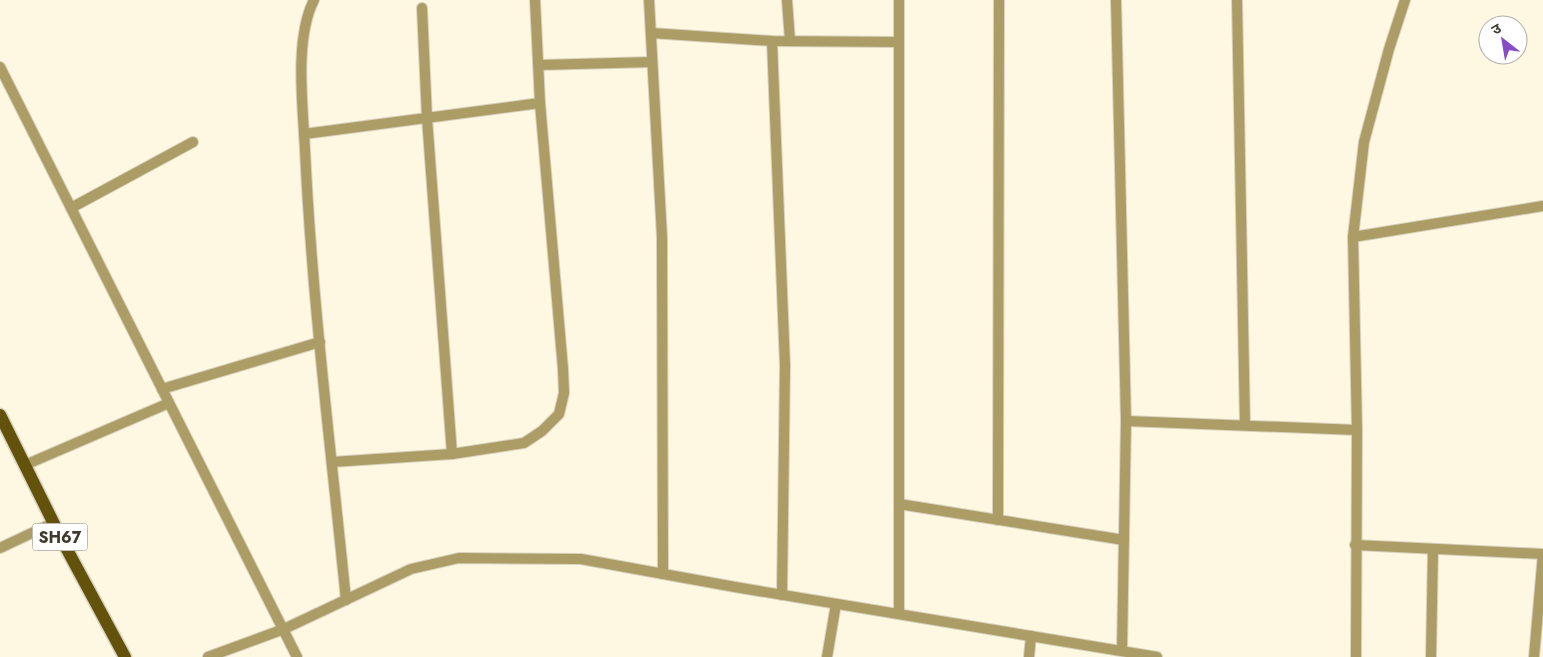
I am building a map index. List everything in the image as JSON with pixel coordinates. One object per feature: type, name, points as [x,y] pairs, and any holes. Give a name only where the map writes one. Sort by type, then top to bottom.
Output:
[{"type":"main road","name":"SH67","points":[[0,415],[54,523],[125,657]]},
{"type":"street","points":[[314,0],[309,9],[301,62],[308,225],[346,600]]},
{"type":"street","points":[[332,462],[452,454],[524,443],[542,431],[559,414],[564,394],[563,369],[540,103],[535,0]]},
{"type":"street","points":[[649,0],[662,237],[663,574]]},
{"type":"street","points":[[787,0],[790,41]]},
{"type":"street","points":[[899,0],[899,614]]},
{"type":"street","points":[[998,520],[1000,0]]},
{"type":"street","points":[[1116,0],[1126,421],[1122,650]]},
{"type":"street","points":[[1237,0],[1245,425]]},
{"type":"street","points":[[1356,657],[1357,430],[1353,237],[1364,142],[1389,49],[1405,0]]},
{"type":"street","points":[[422,8],[426,118],[452,454]]},
{"type":"street","points":[[651,33],[772,41],[898,42]]},
{"type":"street","points":[[772,41],[785,365],[782,595]]},
{"type":"street","points":[[539,65],[652,62]]},
{"type":"street","points":[[0,67],[297,657]]},
{"type":"street","points":[[304,134],[540,103]]},
{"type":"street","points":[[71,208],[194,142]]},
{"type":"street","points":[[1353,237],[1543,206]]},
{"type":"street","points":[[162,389],[320,342]]},
{"type":"street","points":[[25,465],[170,403]]},
{"type":"street","points":[[1126,421],[1357,430]]},
{"type":"street","points":[[899,504],[1124,540]]},
{"type":"street","points":[[0,548],[54,523]]},
{"type":"street","points":[[1356,545],[1543,554],[1534,657]]},
{"type":"street","points":[[1431,657],[1433,549]]},
{"type":"street","points":[[208,657],[284,629],[411,569],[460,558],[581,559],[782,595],[1157,657]]},
{"type":"street","points":[[827,657],[836,604]]},
{"type":"street","points":[[1029,657],[1031,636]]}]
